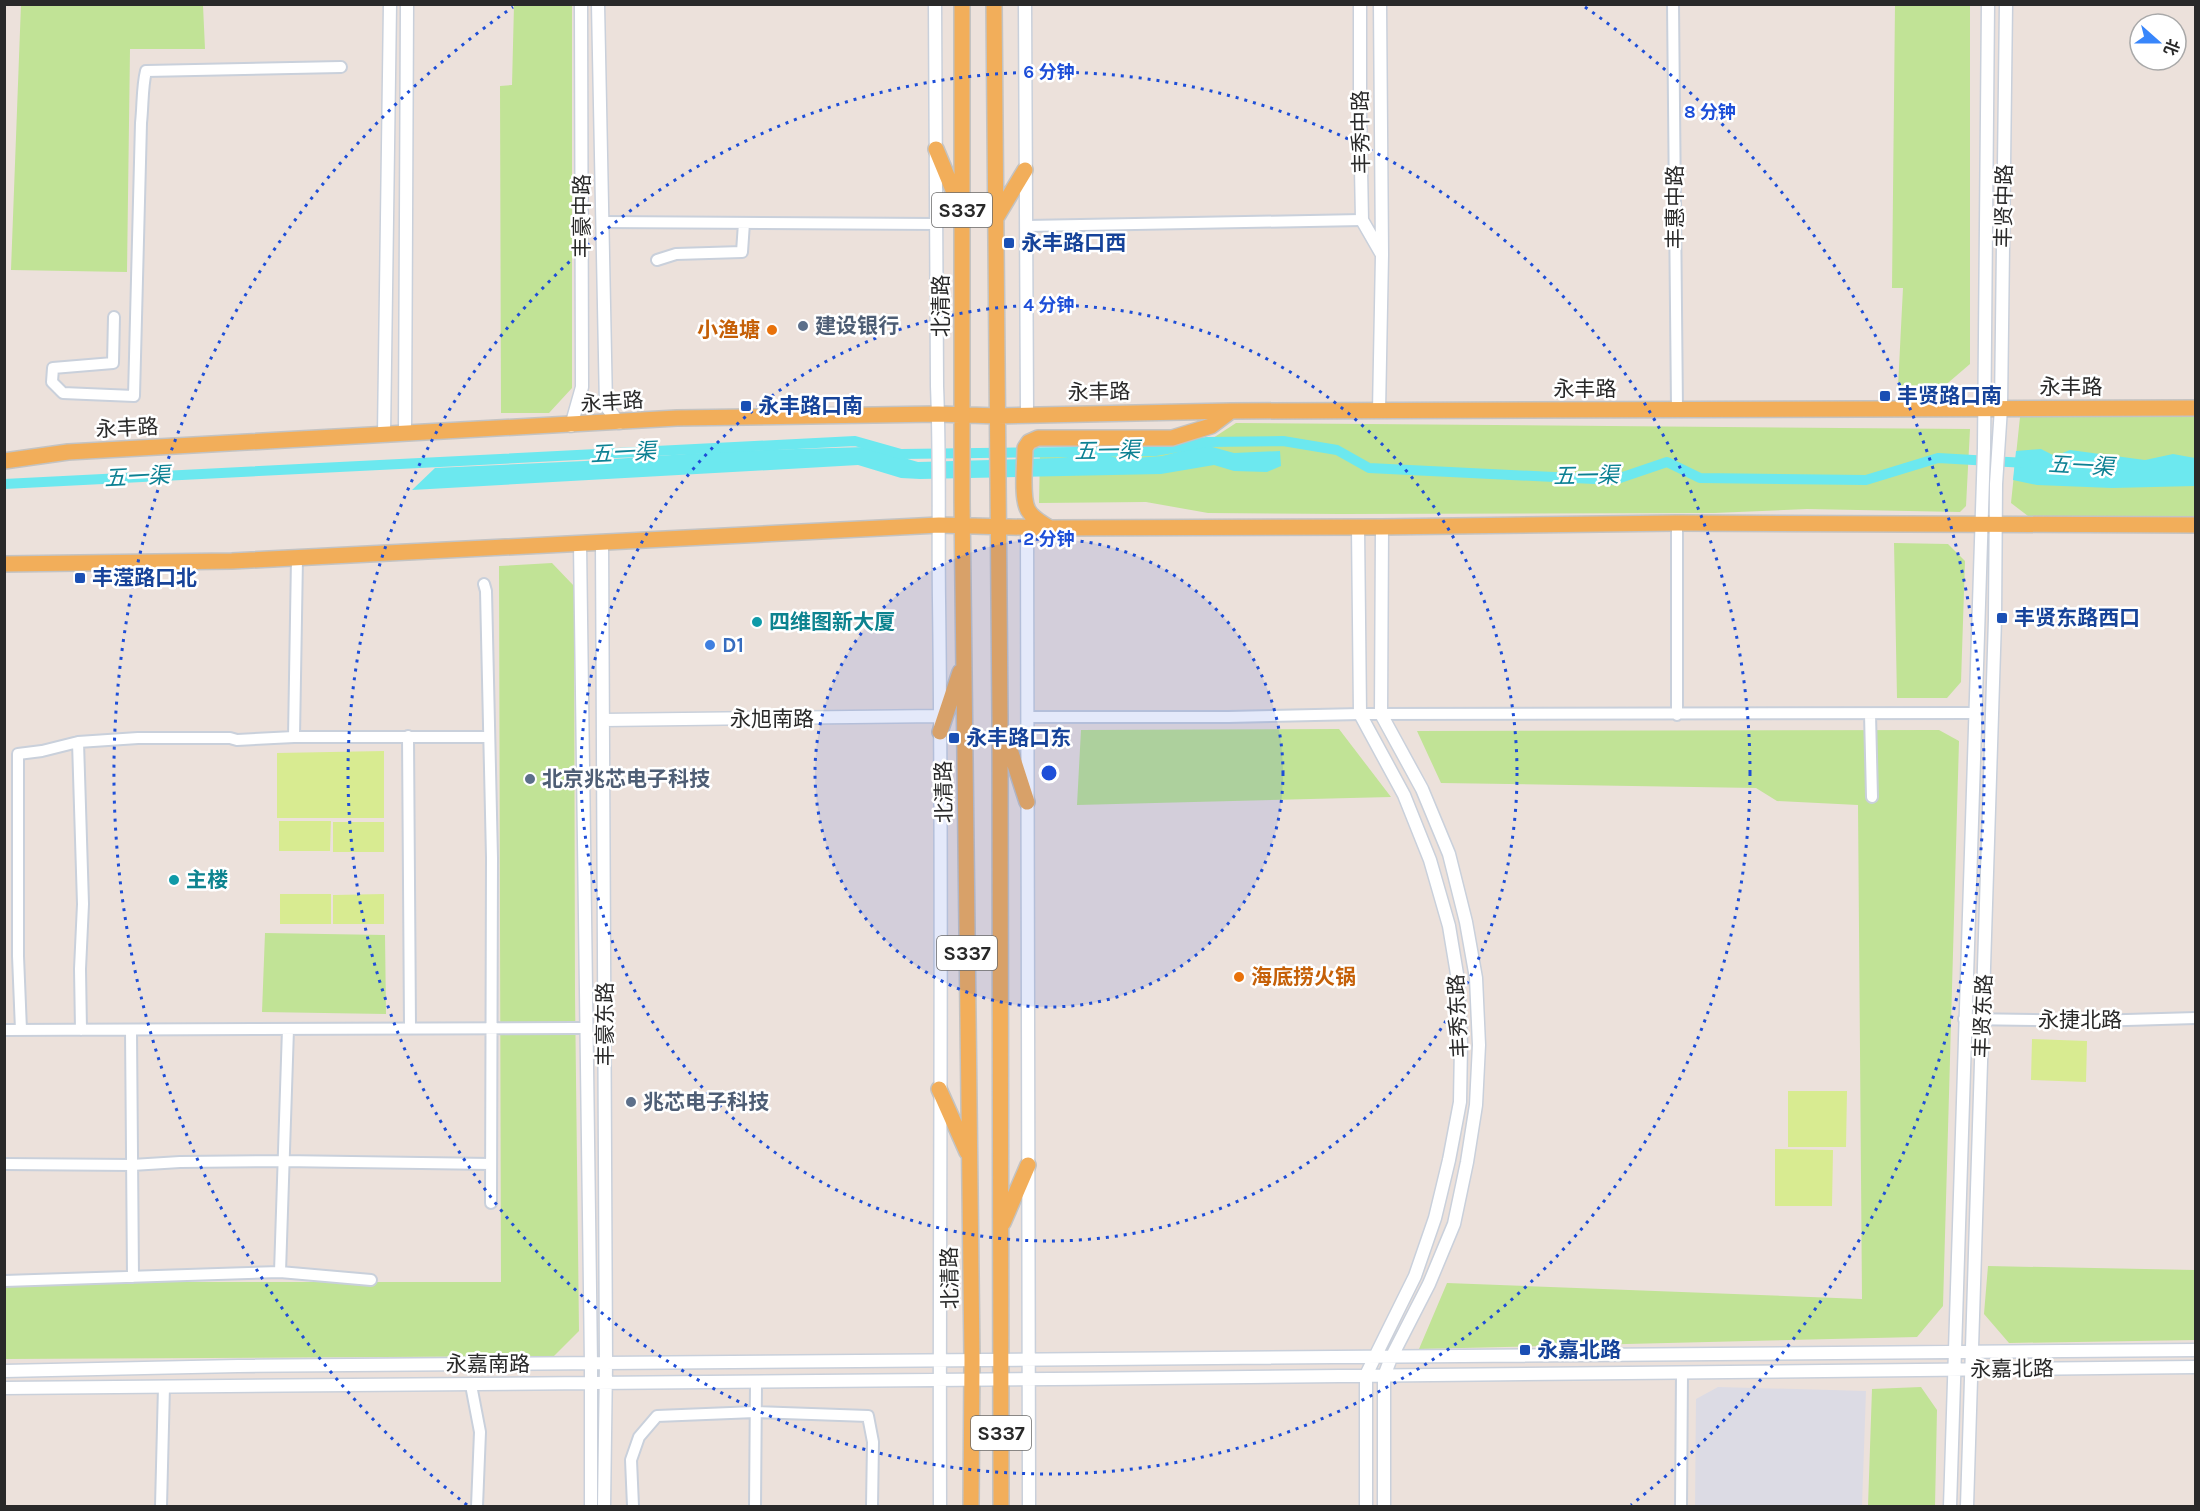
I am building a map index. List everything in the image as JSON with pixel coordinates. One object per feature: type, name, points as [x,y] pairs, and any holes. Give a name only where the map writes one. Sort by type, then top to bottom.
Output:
[{"type":"main road","name":"北清路","points":[[962,4],[962,501],[972,1360],[971,1506]]},
{"type":"main road","name":"S337","points":[[994,4],[999,442],[1001,1506]]},
{"type":"main road","points":[[936,149],[962,214]]},
{"type":"main road","points":[[996,218],[1025,170]]},
{"type":"main road","name":"永丰路","points":[[4,461],[68,452],[571,426],[676,418],[938,414],[998,416],[1232,411],[2196,408]]},
{"type":"main road","points":[[1050,528],[1035,519],[1025,499],[1025,448],[1029,442],[1038,438],[1172,438],[1211,426],[1232,411]]},
{"type":"main road","points":[[4,564],[297,558],[939,525],[1050,528],[1677,523],[1988,526],[2196,525]]},
{"type":"main road","points":[[940,732],[964,660]]},
{"type":"main road","points":[[1000,717],[1027,802]]},
{"type":"main road","points":[[939,1089],[969,1158]]},
{"type":"main road","points":[[1001,1229],[1028,1165]]},
{"type":"street","points":[[384,434],[390,4]]},
{"type":"street","points":[[405,433],[407,4]]},
{"type":"street","name":"丰豪中路","points":[[571,426],[582,387],[581,4]]},
{"type":"street","name":"丰豪中路","points":[[598,4],[606,405],[619,423]]},
{"type":"street","name":"北清路","points":[[936,4],[936,224],[940,444],[940,1506]]},
{"type":"street","points":[[1025,4],[1026,415]]},
{"type":"street","name":"丰秀中路","points":[[1360,4],[1362,220],[1382,255]]},
{"type":"street","name":"丰秀中路","points":[[1379,411],[1382,255],[1380,4]]},
{"type":"street","name":"丰惠中路","points":[[1673,4],[1677,409]]},
{"type":"street","name":"丰贤中路","points":[[1988,4],[1983,485],[1988,526]]},
{"type":"street","name":"丰贤中路","points":[[1988,526],[1996,484],[2001,408],[2006,4]]},
{"type":"street","points":[[114,317],[112,363],[53,368],[52,382],[63,393],[134,396],[141,123],[144,93],[142,84],[146,70],[341,67]]},
{"type":"street","points":[[1026,226],[1362,220]]},
{"type":"street","points":[[603,222],[936,224]]},
{"type":"street","points":[[657,260],[676,254],[742,252],[744,223]]},
{"type":"street","points":[[1677,523],[1677,715]]},
{"type":"street","name":"丰贤东路","points":[[1950,1506],[1974,713],[1988,526]]},
{"type":"street","name":"丰贤东路","points":[[1967,1506],[1995,619],[1988,526]]},
{"type":"street","points":[[1027,527],[1029,1506]]},
{"type":"street","name":"丰秀东路","points":[[1358,527],[1360,714],[1404,795],[1430,860],[1449,926],[1458,980],[1461,1044],[1460,1102],[1436,1218],[1415,1276],[1366,1375],[1366,1506]]},
{"type":"street","name":"丰秀东路","points":[[1382,527],[1381,714],[1422,789],[1449,854],[1466,922],[1476,978],[1479,1045],[1476,1105],[1454,1224],[1430,1284],[1384,1376],[1384,1506]]},
{"type":"street","name":"丰豪东路","points":[[602,542],[606,1364],[604,1506]]},
{"type":"street","name":"丰豪东路","points":[[580,543],[591,1506]]},
{"type":"street","points":[[294,737],[297,558]]},
{"type":"street","points":[[484,584],[492,858],[490,1203]]},
{"type":"street","points":[[1027,717],[1974,713]]},
{"type":"street","points":[[1870,714],[1872,797]]},
{"type":"street","name":"永旭南路","points":[[604,720],[940,716]]},
{"type":"street","points":[[408,736],[410,1027]]},
{"type":"street","points":[[21,1030],[18,956],[18,754],[42,752],[78,742],[138,738],[230,738],[237,740],[294,737],[489,737]]},
{"type":"street","points":[[78,742],[83,904],[80,969],[81,1030]]},
{"type":"street","name":"永捷北路","points":[[1964,1019],[2092,1021],[2196,1018]]},
{"type":"street","points":[[4,1030],[587,1028]]},
{"type":"street","points":[[280,1272],[288,1029]]},
{"type":"street","points":[[131,1030],[133,1277]]},
{"type":"street","points":[[4,1164],[132,1165],[180,1161],[282,1161],[491,1164]]},
{"type":"street","points":[[4,1281],[280,1272],[371,1280]]},
{"type":"street","name":"永嘉北路","points":[[972,1360],[2196,1350]]},
{"type":"street","name":"永嘉南路","points":[[4,1371],[238,1366],[972,1360]]},
{"type":"street","name":"永嘉北路","points":[[972,1380],[2196,1367]]},
{"type":"street","points":[[1681,1506],[1682,1374]]},
{"type":"street","name":"永嘉南路","points":[[4,1388],[239,1384],[471,1385],[972,1380]]},
{"type":"street","points":[[755,1506],[756,1383]]},
{"type":"street","points":[[471,1385],[480,1432],[477,1506]]},
{"type":"street","points":[[161,1506],[164,1386]]},
{"type":"street","points":[[633,1506],[631,1460],[639,1437],[657,1416],[755,1412],[868,1416],[873,1442],[872,1506]]},
{"type":"shaded area","points":[[1718,1387],[1866,1391],[1862,1506],[1695,1506],[1696,1399]]},
{"type":"green space","points":[[21,4],[203,5],[205,49],[130,49],[127,272],[11,270]]},
{"type":"green space","points":[[514,5],[572,5],[572,388],[549,413],[501,413],[500,86],[512,85]]},
{"type":"green space","points":[[1895,5],[1970,5],[1970,364],[1942,388],[1898,387],[1903,288],[1892,288]]},
{"type":"green space","points":[[2045,414],[2195,414],[2195,517],[2028,516],[2011,503],[2020,417]]},
{"type":"green space","points":[[1236,423],[1970,429],[1966,506],[1960,512],[1807,509],[1714,513],[1340,514],[1208,513],[1146,502],[1039,503],[1040,453],[1210,440]]},
{"type":"green space","points":[[1894,543],[1948,544],[1965,561],[1961,682],[1947,698],[1897,698]]},
{"type":"green space","points":[[552,563],[574,586],[579,1331],[554,1356],[5,1359],[4,1282],[501,1282],[499,566]]},
{"type":"green space","points":[[1339,729],[1391,797],[1077,805],[1081,730]]},
{"type":"green space","points":[[1939,730],[1959,741],[1943,1306],[1917,1337],[1419,1349],[1447,1283],[1862,1299],[1858,805],[1777,801],[1756,788],[1441,783],[1417,731]]},
{"type":"green space","points":[[384,751],[384,818],[277,818],[277,753]]},
{"type":"green space","points":[[279,821],[331,821],[330,851],[279,851]]},
{"type":"green space","points":[[333,822],[384,822],[384,852],[333,852]]},
{"type":"green space","points":[[280,894],[331,894],[331,924],[280,924]]},
{"type":"green space","points":[[384,894],[384,924],[333,924],[333,895]]},
{"type":"green space","points":[[265,933],[385,935],[386,1014],[262,1012]]},
{"type":"green space","points":[[2032,1039],[2087,1041],[2086,1082],[2031,1080]]},
{"type":"green space","points":[[1788,1091],[1847,1091],[1846,1147],[1788,1147]]},
{"type":"green space","points":[[1775,1149],[1833,1150],[1832,1206],[1775,1206]]},
{"type":"green space","points":[[1988,1266],[2195,1270],[2195,1340],[2009,1343],[1984,1314]]},
{"type":"green space","points":[[1921,1387],[1937,1410],[1935,1506],[1868,1506],[1872,1389]]},
{"type":"water","points":[[1205,445],[1234,453],[1280,451],[1281,466],[1267,472],[1234,471],[1214,465],[1161,474],[920,479],[901,478],[858,465],[412,490],[435,468],[730,451],[866,447],[918,462],[1058,458],[1101,454],[1122,459],[1162,456]]},
{"type":"water","name":"五一渠","points":[[2041,449],[2055,456],[2070,450],[2145,460],[2173,454],[2195,458],[2195,486],[2112,488],[2037,485],[2013,480],[2016,451]]},
{"type":"waterway","name":"五一渠","points":[[4,484],[855,441],[901,454],[1155,451],[1207,442],[1283,441],[1337,450],[1369,468],[1614,480],[1667,462],[1700,478],[1866,480],[1938,458],[2026,463]]},
{"type":"place","name":"永丰路口西","points":[[1009,243]]},
{"type":"place","name":"建设银行","points":[[803,326]]},
{"type":"place","name":"小渔塘","points":[[772,330]]},
{"type":"place","name":"丰贤路口南","points":[[1885,396]]},
{"type":"place","name":"永丰路口南","points":[[746,406]]},
{"type":"place","name":"丰滢路口北","points":[[80,578]]},
{"type":"place","name":"丰贤东路西口","points":[[2002,618]]},
{"type":"place","name":"四维图新大厦","points":[[757,622]]},
{"type":"place","name":"D1","points":[[710,645]]},
{"type":"place","name":"永丰路口东","points":[[954,738]]},
{"type":"place","name":"北京兆芯电子科技","points":[[530,779]]},
{"type":"place","name":"主楼","points":[[174,880]]},
{"type":"place","name":"海底捞火锅","points":[[1239,977]]},
{"type":"place","name":"兆芯电子科技","points":[[631,1102]]},
{"type":"place","name":"永嘉北路","points":[[1525,1350]]}]
